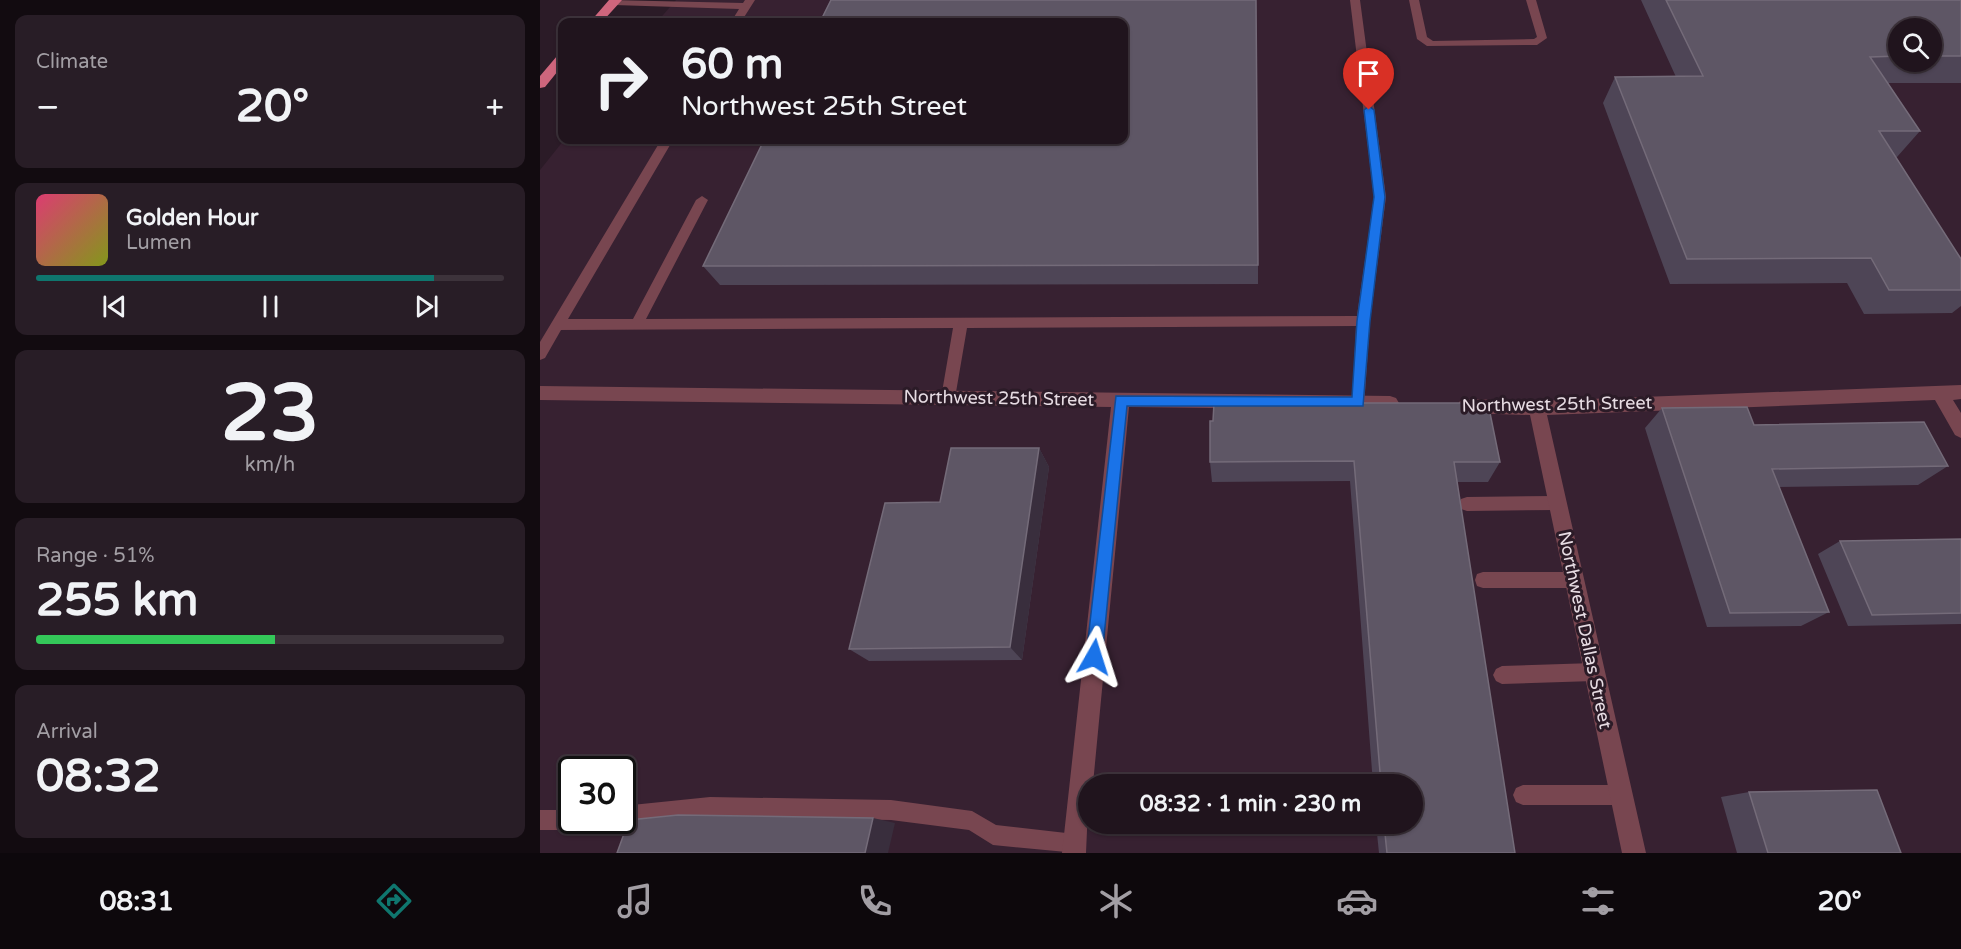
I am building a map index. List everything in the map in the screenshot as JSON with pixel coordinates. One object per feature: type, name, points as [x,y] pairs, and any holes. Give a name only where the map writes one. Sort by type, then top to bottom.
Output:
[{"type":"main road","points":[[600,18],[615,1]]},
{"type":"main road","points":[[540,84],[558,64]]},
{"type":"street","points":[[1940,392],[1961,430]]},
{"type":"street","name":"Northwest 25th Street","points":[[1454,405],[1537,408],[1961,392]]},
{"type":"street","name":"Northwest 25th Street","points":[[540,393],[1406,404]]},
{"type":"street","points":[[1074,848],[1121,400]]},
{"type":"street","name":"Northwest Dallas Street","points":[[1537,408],[1634,853]]},
{"type":"lane","points":[[1355,0],[1380,197],[1363,321],[1359,402]]},
{"type":"lane","points":[[1414,0],[1422,39],[1431,44],[1537,42],[1542,38],[1541,30],[1531,0]]},
{"type":"lane","points":[[615,1],[748,3]]},
{"type":"lane","points":[[739,18],[748,3]]},
{"type":"lane","points":[[540,354],[665,144]]},
{"type":"lane","points":[[637,324],[702,200]]},
{"type":"lane","points":[[557,325],[1363,321]]},
{"type":"lane","points":[[948,398],[961,323]]},
{"type":"lane","points":[[1467,504],[1557,503]]},
{"type":"lane","points":[[1483,580],[1574,580]]},
{"type":"lane","points":[[1502,675],[1594,672]]},
{"type":"lane","points":[[1523,795],[1621,795]]},
{"type":"lane","points":[[636,815],[710,807],[891,810],[972,821],[993,835],[1074,848]]},
{"type":"lane","points":[[540,820],[558,820]]},
{"type":"shaded area","points":[[676,0],[1961,0],[1961,853],[540,853],[540,170],[561,144],[1128,144],[1128,18],[660,18]]},
{"type":"building","points":[[831,0],[1256,0],[1258,265],[703,266],[762,144],[1128,144],[1128,18],[822,18]]},
{"type":"building","points":[[1666,0],[1961,0],[1961,56],[1942,56],[1942,18],[1888,18],[1888,56],[1870,57],[1920,131],[1879,131],[1961,259],[1961,290],[1889,290],[1871,258],[1687,259],[1615,77],[1703,76]]},
{"type":"building","points":[[1214,403],[1488,403],[1500,462],[1454,462],[1515,853],[1387,853],[1385,834],[1423,834],[1423,774],[1380,774],[1354,461],[1210,462],[1210,421],[1213,421]]},
{"type":"building","points":[[1747,407],[1754,425],[1924,422],[1948,466],[1772,469],[1829,612],[1730,613],[1662,408]]},
{"type":"building","points":[[951,448],[1039,448],[1010,647],[849,649],[885,503],[940,502]]},
{"type":"building","points":[[1961,539],[1961,613],[1872,615],[1840,541]]},
{"type":"building","points":[[1877,790],[1901,853],[1768,853],[1749,792]]},
{"type":"building","points":[[678,815],[873,818],[865,853],[617,853],[624,834],[636,834],[636,819]]},
{"type":"route","points":[[1094,657],[1121,400],[1359,402],[1363,321],[1380,197],[1369,110]]}]
